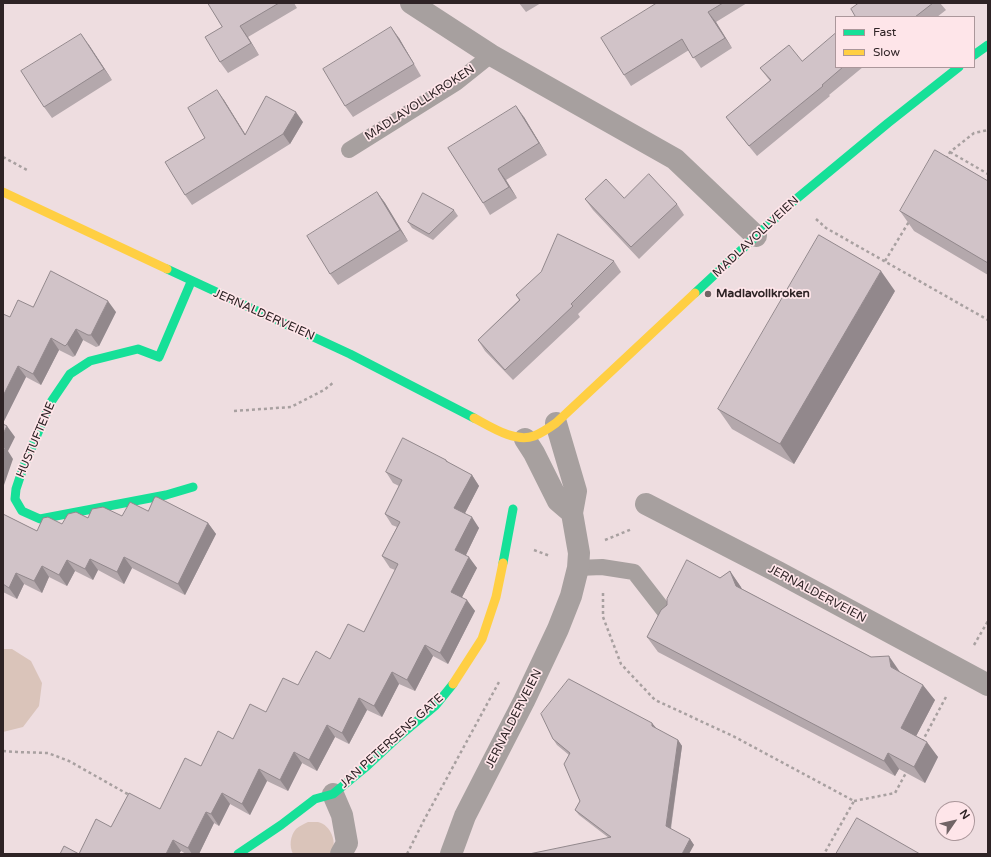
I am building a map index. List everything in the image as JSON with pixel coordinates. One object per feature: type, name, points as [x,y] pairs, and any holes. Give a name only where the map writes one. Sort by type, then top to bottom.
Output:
[{"type":"street","name":"MADLAVOLLKROKEN","points":[[411,3],[491,55],[676,159],[756,236]]},
{"type":"street","points":[[975,55],[988,44]]},
{"type":"street","name":"MADLAVOLLVEIEN","points":[[541,432],[795,200],[888,123],[958,68]]},
{"type":"street","name":"JERNALDERVEIEN","points":[[3,192],[191,282],[350,354],[495,429],[512,436],[541,432],[576,491],[572,513],[579,553],[578,568],[571,596],[558,629],[524,701],[465,816],[451,854]]},
{"type":"street","name":"HUSTUFTENE","points":[[191,282],[159,357],[138,349],[90,361],[70,374],[51,402],[23,468],[16,489],[15,499],[22,511],[40,519],[166,495],[193,487]]},
{"type":"street","points":[[541,432],[534,453],[558,501],[572,513]]},
{"type":"street","name":"JERNALDERVEIEN","points":[[646,504],[778,572],[988,685]]},
{"type":"street","name":"JAN PETERSENS GATE","points":[[242,853],[315,799],[333,794],[436,705],[454,684],[482,639],[496,597],[513,509]]},
{"type":"street","name":"JAN PETERSENS GATE","points":[[333,794],[342,815],[347,843],[341,854]]},
{"type":"lane","name":"MADLAVOLLKROKEN","points":[[349,150],[456,83],[491,55]]},
{"type":"lane","points":[[578,568],[602,567],[634,572],[669,617]]},
{"type":"path","points":[[942,165],[950,152],[974,133],[988,130]]},
{"type":"path","points":[[950,152],[988,174]]},
{"type":"path","points":[[886,261],[914,213]]},
{"type":"path","points":[[826,228],[988,320]]},
{"type":"path","points":[[234,410],[291,407],[324,390],[334,382]]},
{"type":"path","points":[[602,567],[604,617],[621,664],[655,700],[733,736],[854,801],[895,793],[907,770]]},
{"type":"path","points":[[921,743],[960,670]]},
{"type":"path","points":[[407,854],[500,682]]},
{"type":"path","points":[[3,750],[48,753],[69,761],[135,798]]},
{"type":"path","points":[[824,854],[854,801]]},
{"type":"shaded area","points":[[3,649],[12,649],[31,661],[42,683],[39,706],[23,727],[3,732]]},
{"type":"shaded area","points":[[308,822],[318,822],[323,824],[330,831],[334,845],[331,854],[293,854],[291,844],[292,835],[297,828]]},
{"type":"building","points":[[208,3],[279,3],[240,26],[251,43],[220,62],[205,37],[222,27]]},
{"type":"building","points":[[657,3],[723,3],[708,12],[725,38],[693,58],[682,39],[624,75],[601,38]]},
{"type":"building","points":[[859,3],[933,3],[916,16],[855,16],[851,9]]},
{"type":"building","points":[[391,27],[414,64],[345,106],[323,69]]},
{"type":"building","points":[[81,34],[104,69],[44,107],[21,71]]},
{"type":"building","points":[[835,34],[835,68],[842,68],[822,85],[823,86],[749,146],[726,117],[771,80],[760,68],[789,45],[802,61]]},
{"type":"building","points":[[217,90],[245,135],[266,96],[296,112],[283,134],[185,195],[165,162],[205,138],[188,108]]},
{"type":"building","points":[[516,106],[539,143],[498,169],[509,187],[483,203],[448,148]]},
{"type":"building","points":[[935,150],[988,181],[988,263],[900,211]]},
{"type":"building","points":[[649,174],[677,204],[631,247],[585,199],[606,179],[624,198]]},
{"type":"building","points":[[377,192],[400,230],[330,274],[307,236]]},
{"type":"building","points":[[423,193],[454,210],[429,234],[408,222]]},
{"type":"building","points":[[558,234],[614,261],[571,304],[573,306],[505,370],[478,340],[520,300],[516,295],[541,272]]},
{"type":"building","points":[[819,235],[881,271],[780,444],[718,409]]},
{"type":"building","points":[[51,271],[108,301],[91,335],[76,329],[65,346],[51,338],[33,374],[18,366],[3,396],[3,314],[10,317],[18,300],[33,307]]},
{"type":"building","points":[[3,424],[7,426],[3,434]]},
{"type":"building","points":[[403,438],[472,475],[454,508],[472,517],[455,550],[469,557],[451,592],[467,600],[440,653],[425,645],[407,680],[392,672],[374,706],[359,698],[342,733],[327,725],[309,760],[294,752],[280,780],[259,769],[242,804],[222,793],[211,814],[206,812],[188,848],[173,840],[166,854],[79,854],[96,819],[111,827],[129,793],[160,809],[185,758],[201,766],[218,731],[233,739],[250,704],[266,712],[283,678],[298,685],[316,651],[330,659],[348,624],[364,632],[398,564],[382,556],[400,522],[385,514],[402,480],[386,472]]},
{"type":"building","points":[[155,497],[208,523],[178,584],[124,557],[117,572],[90,559],[85,569],[67,560],[59,575],[42,566],[34,581],[16,573],[9,588],[3,584],[3,514],[37,531],[43,518],[48,517],[62,524],[68,514],[76,512],[88,518],[92,509],[103,507],[122,516],[130,502],[148,511]]},
{"type":"building","points":[[687,560],[720,578],[730,571],[736,586],[871,657],[889,656],[891,667],[923,685],[901,728],[927,742],[914,767],[888,753],[884,761],[647,637],[661,610],[667,605],[667,599]]},
{"type":"building","points":[[569,679],[652,723],[652,726],[678,740],[666,826],[690,839],[682,854],[529,854],[611,837],[575,810],[580,801],[564,764],[570,753],[553,739],[541,714]]},
{"type":"building","points":[[857,818],[920,854],[836,854]]},
{"type":"building","points":[[64,846],[79,854],[60,854]]},
{"type":"traffic: fast","points":[[975,54],[988,45]]},
{"type":"traffic: fast","points":[[695,293],[795,200],[888,123],[958,68]]},
{"type":"traffic: fast","points":[[167,269],[350,354],[474,418]]},
{"type":"traffic: fast","points":[[191,282],[159,357],[138,349],[90,361],[70,374],[51,402],[23,468],[16,489],[15,499],[22,511],[40,519],[166,495],[193,487]]},
{"type":"traffic: fast","points":[[503,563],[513,509]]},
{"type":"traffic: fast","points":[[238,854],[281,825],[315,799],[333,794],[436,705],[453,684]]},
{"type":"traffic: slow","points":[[3,192],[167,269]]},
{"type":"traffic: slow","points":[[474,418],[511,436],[527,438],[543,432],[556,423],[695,293]]},
{"type":"traffic: slow","points":[[453,684],[482,639],[496,597],[503,563]]},
{"type":"place","name":"Madlavollkroken","points":[[708,294]]}]
